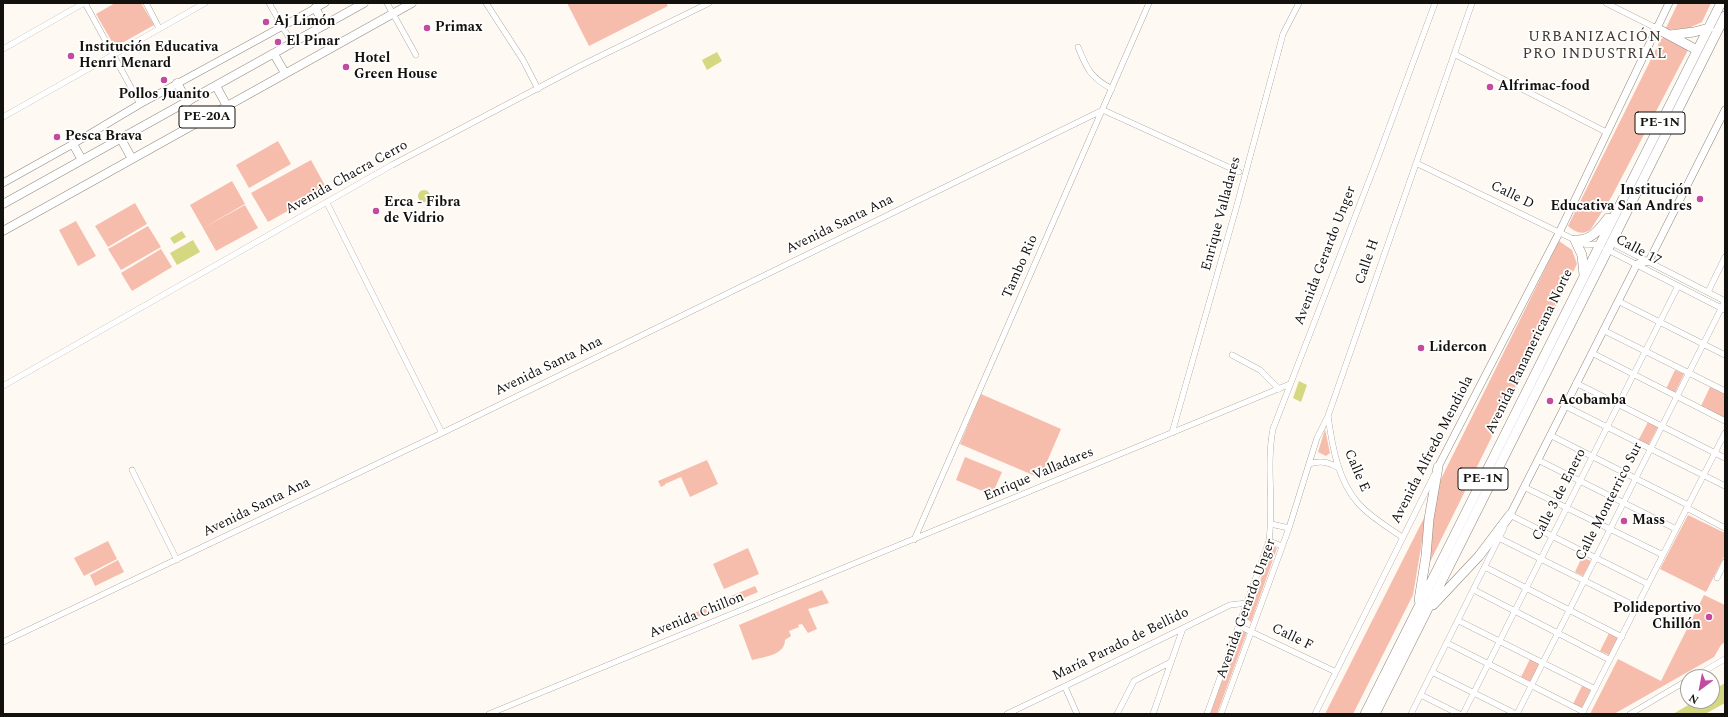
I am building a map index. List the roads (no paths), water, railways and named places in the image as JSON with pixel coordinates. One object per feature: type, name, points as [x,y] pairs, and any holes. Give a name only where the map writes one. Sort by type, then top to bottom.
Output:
[{"type":"highway","name":"Avenida Panamericana Norte","points":[[1375,714],[1422,610],[1618,206],[1721,3]]},
{"type":"highway","name":"Avenida Panamericana Norte","points":[[1365,714],[1422,610],[1725,16]]},
{"type":"highway","points":[[1656,28],[1697,50]]},
{"type":"highway","points":[[1670,35],[1694,32],[1709,28]]},
{"type":"highway","points":[[1584,276],[1582,255],[1575,240],[1585,240],[1591,237],[1618,206]]},
{"type":"highway","points":[[1422,610],[1429,519],[1438,467]]},
{"type":"highway","points":[[1422,610],[1479,556],[1510,515]]},
{"type":"main road","name":"PE-20A","points":[[3,204],[364,3]]},
{"type":"main road","name":"PE-20A","points":[[3,231],[412,3]]},
{"type":"main road","points":[[315,8],[325,25]]},
{"type":"main road","points":[[274,54],[286,73]]},
{"type":"main road","points":[[177,83],[188,102]]},
{"type":"main road","points":[[216,86],[227,106]]},
{"type":"main road","points":[[121,139],[132,159]]},
{"type":"main road","points":[[72,144],[82,160]]},
{"type":"street","points":[[3,49],[85,3],[140,104]]},
{"type":"street","points":[[146,3],[159,28]]},
{"type":"street","points":[[3,117],[205,3]]},
{"type":"street","points":[[269,3],[292,43]]},
{"type":"street","points":[[3,183],[177,83],[325,3]]},
{"type":"street","points":[[387,3],[416,55]]},
{"type":"street","points":[[486,3],[524,60],[538,89]]},
{"type":"street","name":"Avenida Chacra Cerro","points":[[3,386],[392,165],[538,89],[709,3]]},
{"type":"street","name":"Tambo Rio","points":[[914,540],[1149,3]]},
{"type":"street","name":"Enrique Valladares","points":[[1172,433],[1235,212],[1283,34],[1299,3]]},
{"type":"street","name":"Avenida Gerardo Unger","points":[[1207,714],[1269,541],[1271,524],[1270,446],[1273,428],[1377,160],[1435,3]]},
{"type":"street","name":"Calle H","points":[[1289,528],[1317,438],[1328,416],[1472,3]]},
{"type":"street","points":[[1606,3],[1656,28]]},
{"type":"street","name":"Avenida Alfredo Mendiola","points":[[1315,714],[1402,537],[1559,232],[1669,3]]},
{"type":"street","points":[[1078,47],[1088,70],[1099,81],[1112,89]]},
{"type":"street","points":[[1454,54],[1606,132]]},
{"type":"street","points":[[1103,110],[1239,172]]},
{"type":"street","name":"Avenida Santa Ana","points":[[3,642],[442,433],[1103,110]]},
{"type":"street","points":[[1411,714],[1637,264],[1648,261],[1725,110]]},
{"type":"street","name":"Calle D","points":[[1416,162],[1575,240],[1587,245],[1600,244]]},
{"type":"street","points":[[327,202],[442,433]]},
{"type":"street","name":"Calle 17","points":[[1600,244],[1648,261],[1725,301]]},
{"type":"street","name":"Calle 17","points":[[1609,246],[1637,264],[1723,309]]},
{"type":"street","points":[[1708,292],[1725,257]]},
{"type":"street","name":"Calle 3 de Enero","points":[[1463,714],[1678,286]]},
{"type":"street","points":[[1618,301],[1725,355]]},
{"type":"street","name":"Calle Monterrico Sur","points":[[1516,714],[1532,686],[1677,396],[1723,309],[1725,301]]},
{"type":"street","points":[[1603,330],[1725,391]]},
{"type":"street","points":[[1592,353],[1725,420]]},
{"type":"street","points":[[1232,356],[1260,370],[1279,389]]},
{"type":"street","points":[[1576,383],[1725,458]]},
{"type":"street","name":"Enrique Valladares","points":[[914,540],[1290,384]]},
{"type":"street","points":[[1565,406],[1725,486]]},
{"type":"street","name":"Calle E","points":[[1328,416],[1330,434],[1339,468],[1357,503],[1369,514],[1402,537]]},
{"type":"street","points":[[1447,643],[1583,713],[1725,433]]},
{"type":"street","points":[[1550,435],[1636,478],[1725,528]]},
{"type":"street","points":[[1538,460],[1676,529]]},
{"type":"street","points":[[1309,464],[1318,461],[1329,462],[1339,468]]},
{"type":"street","points":[[132,470],[177,560]]},
{"type":"street","points":[[1524,487],[1663,555]]},
{"type":"street","points":[[1510,515],[1648,584]]},
{"type":"street","name":"Avenida Gerardo Unger","points":[[1221,714],[1250,631],[1289,528],[1271,524]]},
{"type":"street","points":[[1499,538],[1637,607]]},
{"type":"street","name":"Avenida Chillon","points":[[489,714],[914,540]]},
{"type":"street","points":[[1269,541],[1282,546]]},
{"type":"street","points":[[1717,578],[1725,562]]},
{"type":"street","points":[[1485,567],[1622,637]]},
{"type":"street","points":[[1474,590],[1610,660]]},
{"type":"street","name":"María Parado de Bellido","points":[[1007,714],[1065,687],[1230,605],[1247,603]]},
{"type":"street","points":[[1459,621],[1595,690]]},
{"type":"street","name":"Calle F","points":[[1238,626],[1336,672]]},
{"type":"street","points":[[1153,714],[1183,628]]},
{"type":"street","points":[[1708,669],[1725,659]]},
{"type":"street","points":[[1117,714],[1134,681],[1171,662]]},
{"type":"street","points":[[1432,672],[1516,714]]},
{"type":"street","points":[[1630,714],[1680,685]]},
{"type":"street","points":[[1065,687],[1077,714]]},
{"type":"street","points":[[1421,695],[1459,714]]},
{"type":"place","name":"Aj Limón","points":[[266,22]]},
{"type":"place","name":"Primax","points":[[427,28]]},
{"type":"place","name":"El Pinar","points":[[278,42]]},
{"type":"place","name":"Institución Educativa Henri Menard","points":[[71,56]]},
{"type":"place","name":"Hotel Green House","points":[[346,67]]},
{"type":"place","name":"Pollos Juanito","points":[[164,80]]},
{"type":"place","name":"Alfrimac-food","points":[[1490,87]]},
{"type":"place","name":"Pesca Brava","points":[[57,137]]},
{"type":"place","name":"Institución Educativa San Andres","points":[[1700,199]]},
{"type":"place","name":"Erca - Fibra de Vidrio","points":[[376,211]]},
{"type":"place","name":"Lidercon","points":[[1421,348]]},
{"type":"place","name":"Acobamba","points":[[1550,401]]},
{"type":"place","name":"Mass","points":[[1624,521]]},
{"type":"place","name":"Polideportivo Chillón","points":[[1709,617]]},
{"type":"district","name":"URBANIZACIÓN PRO INDUSTRIAL","points":[[1595,46]]}]
